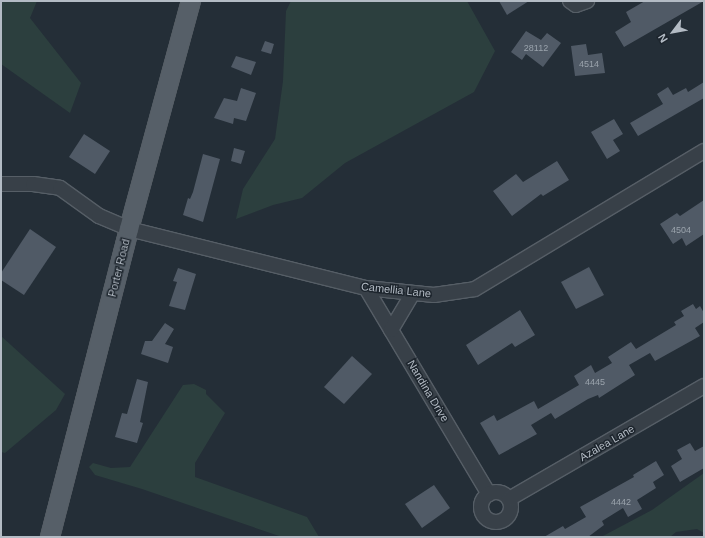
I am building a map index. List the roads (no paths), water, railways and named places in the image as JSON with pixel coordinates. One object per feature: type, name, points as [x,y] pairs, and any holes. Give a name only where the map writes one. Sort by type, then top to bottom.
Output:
[{"type":"main road","name":"Porter Road","points":[[50,537],[129,229],[191,1]]},
{"type":"street","points":[[570,1],[576,5],[586,2]]},
{"type":"street","name":"Camellia Lane","points":[[1,184],[33,184],[60,188],[99,216],[129,229],[366,288],[434,295],[475,289],[704,151]]},
{"type":"street","name":"Nandina Drive","points":[[366,288],[489,494]]},
{"type":"street","points":[[392,330],[413,293]]},
{"type":"street","name":"Azalea Lane","points":[[509,499],[704,386]]},
{"type":"street","points":[[502,493],[509,499],[510,514],[502,521],[493,522],[482,512],[482,502],[489,494],[502,493]]}]
